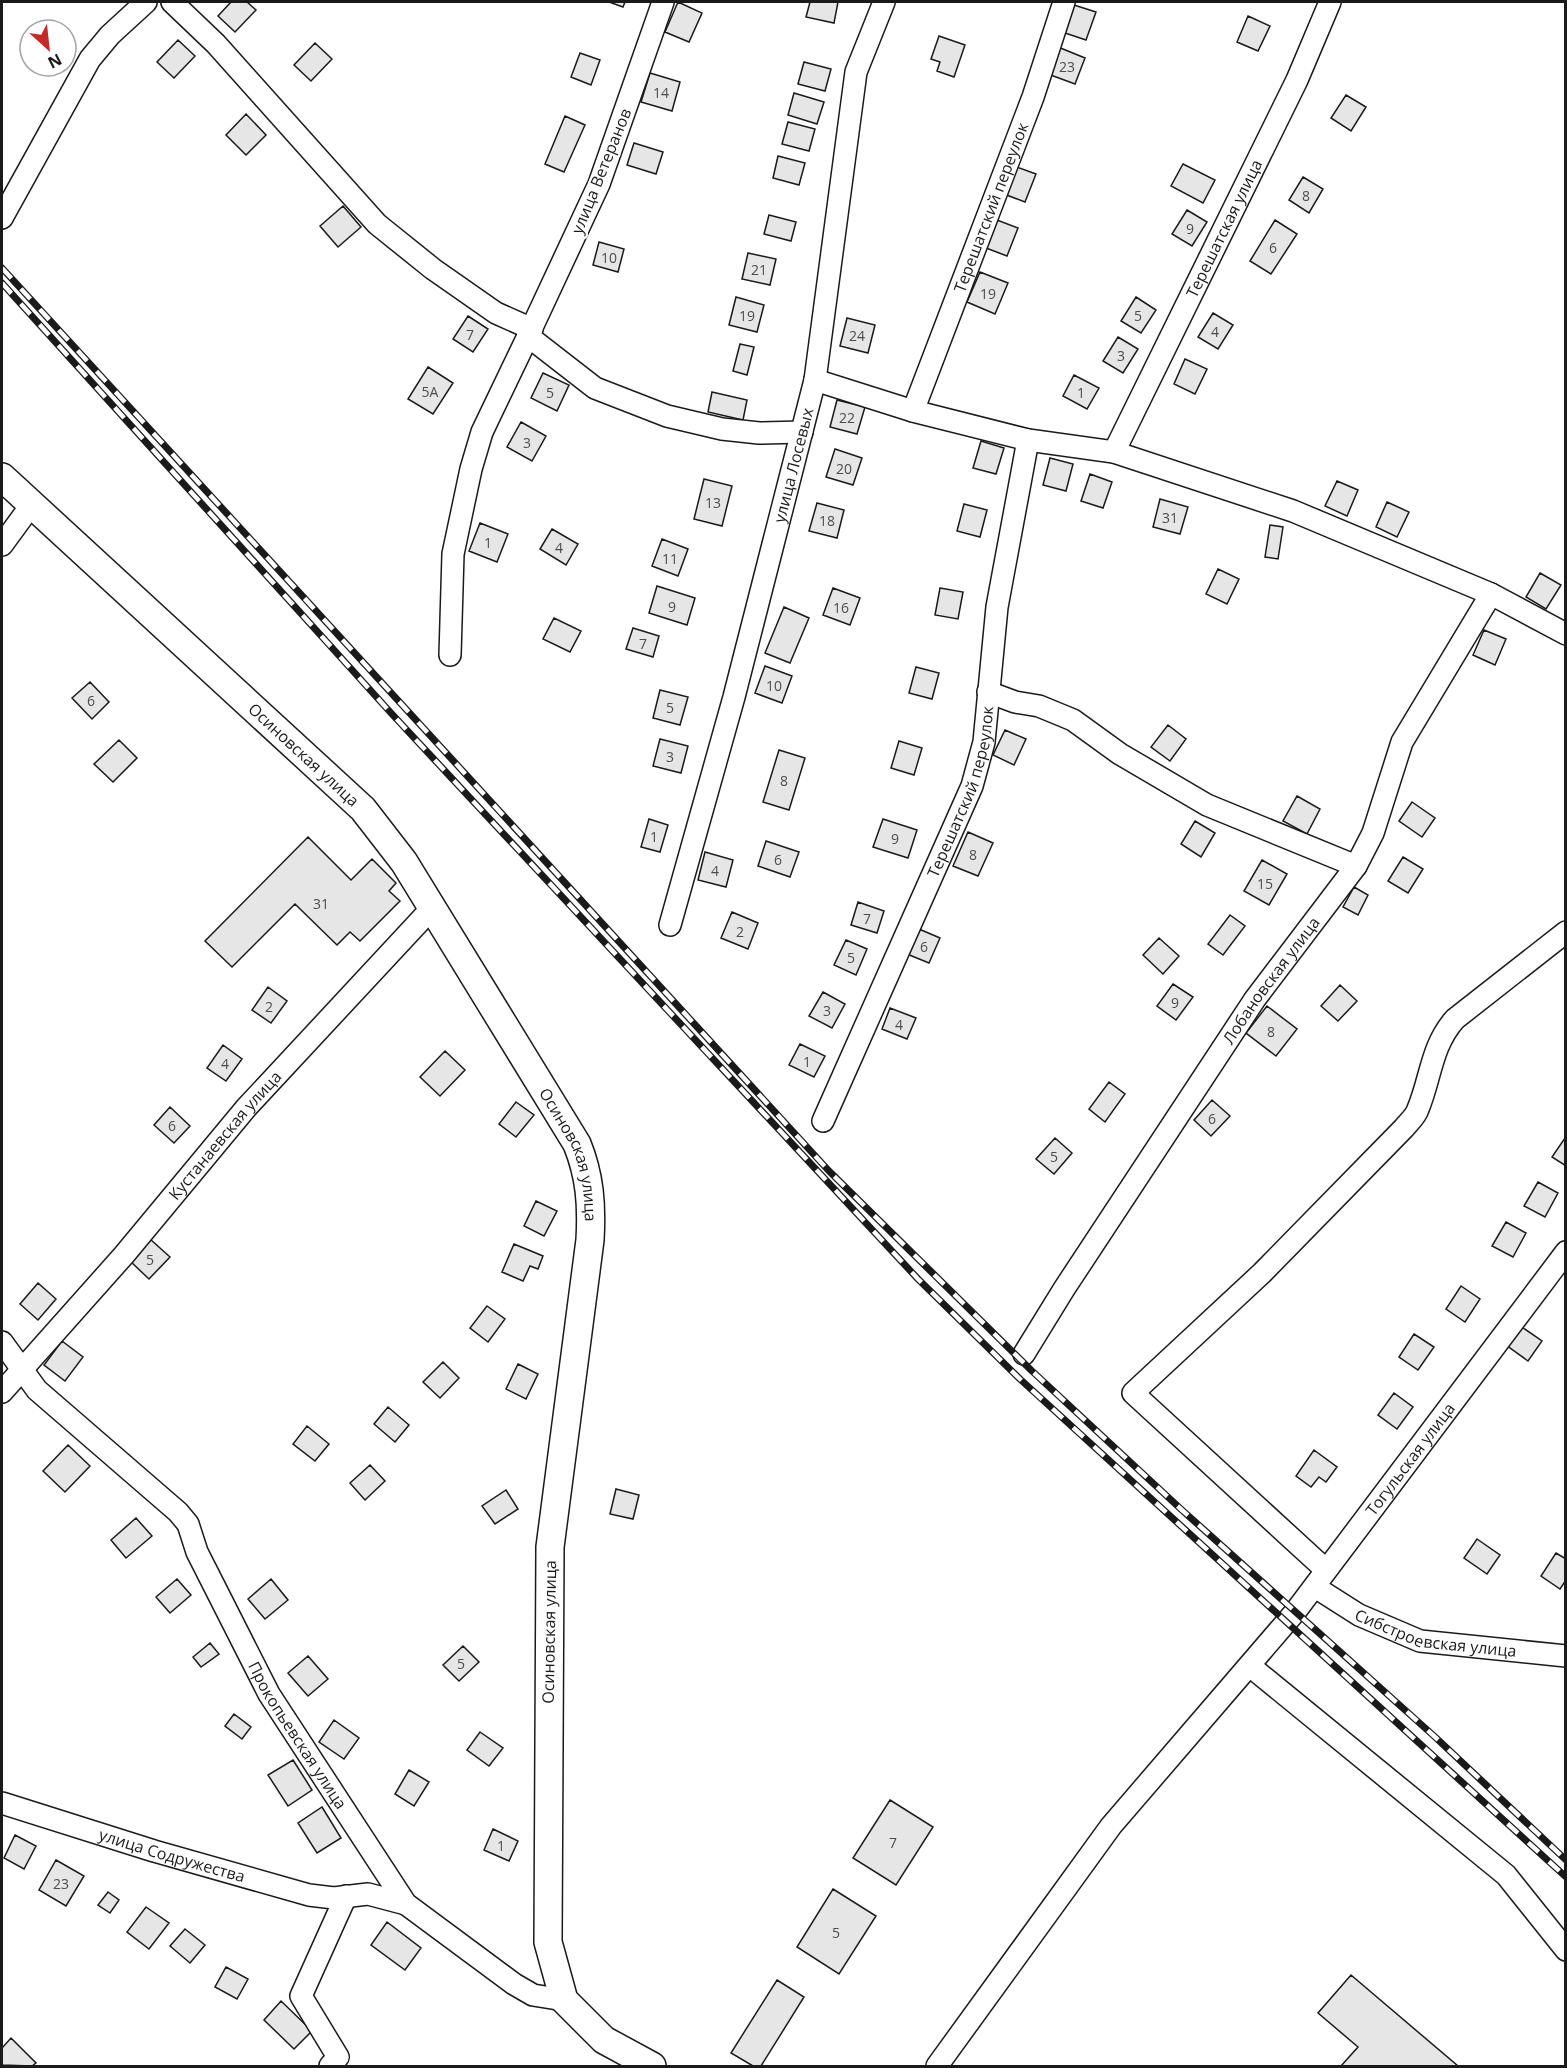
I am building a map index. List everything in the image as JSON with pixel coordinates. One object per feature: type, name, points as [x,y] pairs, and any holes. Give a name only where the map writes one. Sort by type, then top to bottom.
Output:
[{"type":"main road","name":"Осиновская улица","points":[[2,477],[363,809],[404,862],[577,1144],[587,1168],[592,1204],[590,1240],[550,1547],[548,1942],[564,2000]]},
{"type":"main road","points":[[564,2000],[604,2040],[652,2067]]},
{"type":"street","points":[[2,218],[90,59],[110,35],[146,2]]},
{"type":"street","points":[[172,2],[216,44],[377,224],[433,269],[496,313],[530,332],[595,388],[667,416],[722,429],[759,433],[802,432]]},
{"type":"street","name":"улица Ветеранов","points":[[450,655],[453,554],[471,469],[482,432],[599,184],[663,2]]},
{"type":"street","name":"улица Лосевых","points":[[670,925],[734,697],[815,380],[856,72],[884,2]]},
{"type":"street","name":"Терешатский переулок","points":[[913,411],[1033,97],[1064,2]]},
{"type":"street","name":"Терешатская улица","points":[[1114,452],[1277,121],[1330,2]]},
{"type":"street","points":[[815,380],[913,411],[1028,440],[1114,452],[1293,511],[1491,594],[1566,634]]},
{"type":"street","name":"Терешатский переулок","points":[[823,1121],[972,786],[984,742],[997,607],[1028,440]]},
{"type":"street","points":[[2,545],[32,504]]},
{"type":"street","name":"Лобановская улица","points":[[1024,1354],[1064,1289],[1249,1009],[1356,866],[1372,833],[1402,742],[1491,594]]},
{"type":"street","points":[[988,692],[1015,702],[1039,706],[1073,720],[1120,754],[1207,804],[1356,866]]},
{"type":"street","name":"Кустанаевская улица","points":[[2,1392],[124,1255],[246,1108],[432,908]]},
{"type":"street","name":"Сибстроевская улица","points":[[1566,932],[1455,1019],[1446,1029],[1432,1058],[1418,1111],[1404,1128],[1263,1273],[1133,1393],[1359,1615],[1420,1641],[1566,1656]]},
{"type":"street","name":"Тогульская улица","points":[[937,2067],[1111,1826],[1251,1666],[1321,1578],[1566,1252]]},
{"type":"street","name":"Прокопьевская улица","points":[[2,1342],[37,1390],[178,1512],[188,1524],[197,1552],[270,1694],[406,1904],[514,1984],[533,1995],[564,2000]]},
{"type":"street","points":[[1251,1666],[1506,1875],[1566,1950]]},
{"type":"street","name":"улица Содружества","points":[[2,1803],[154,1851],[309,1895],[324,1898],[368,1894],[406,1904]]},
{"type":"street","points":[[330,2067],[338,2056],[301,1996],[346,1896]]},
{"type":"building","points":[[231,2],[247,2],[256,10],[235,32],[218,16]]},
{"type":"building","points":[[609,2],[625,2],[623,7]]},
{"type":"building","points":[[678,2],[702,13],[689,42],[665,32]]},
{"type":"building","points":[[810,2],[838,2],[834,23],[806,17]]},
{"type":"building","points":[[1074,5],[1096,12],[1086,40],[1065,33]]},
{"type":"building","points":[[1248,16],[1270,26],[1258,51],[1237,42]]},
{"type":"building","points":[[939,36],[965,45],[954,77],[937,71],[940,62],[931,59]]},
{"type":"building","points":[[178,40],[195,56],[174,78],[157,62]]},
{"type":"building","points":[[315,43],[332,59],[311,81],[294,65]]},
{"type":"building","points":[[1058,47],[1085,58],[1075,84],[1048,74]]},
{"type":"building","points":[[580,53],[600,60],[591,85],[571,77]]},
{"type":"building","points":[[804,62],[831,69],[825,91],[798,84]]},
{"type":"building","points":[[650,73],[680,82],[672,111],[641,102]]},
{"type":"building","points":[[794,93],[824,102],[817,124],[788,115]]},
{"type":"building","points":[[1346,95],[1366,107],[1351,131],[1331,118]]},
{"type":"building","points":[[246,114],[266,135],[246,155],[226,135]]},
{"type":"building","points":[[565,116],[585,125],[564,172],[545,164]]},
{"type":"building","points":[[788,122],[815,129],[809,151],[782,144]]},
{"type":"building","points":[[634,143],[663,152],[656,174],[627,165]]},
{"type":"building","points":[[778,156],[805,163],[799,185],[773,178]]},
{"type":"building","points":[[1183,164],[1215,180],[1203,203],[1171,186]]},
{"type":"building","points":[[1014,166],[1036,174],[1025,202],[1004,194]]},
{"type":"building","points":[[1303,177],[1323,189],[1309,213],[1289,200]]},
{"type":"building","points":[[343,206],[361,227],[338,247],[320,226]]},
{"type":"building","points":[[1187,210],[1207,222],[1192,246],[1172,234]]},
{"type":"building","points":[[769,215],[796,222],[791,241],[764,234]]},
{"type":"building","points":[[997,220],[1018,228],[1007,256],[986,248]]},
{"type":"building","points":[[1275,220],[1297,234],[1271,274],[1250,261]]},
{"type":"building","points":[[599,242],[624,249],[618,272],[593,265]]},
{"type":"building","points":[[748,253],[776,259],[770,285],[742,279]]},
{"type":"building","points":[[980,272],[1008,283],[995,314],[967,302]]},
{"type":"building","points":[[736,297],[764,305],[757,332],[729,325]]},
{"type":"building","points":[[1136,297],[1156,310],[1141,333],[1121,321]]},
{"type":"building","points":[[1213,313],[1233,325],[1218,349],[1198,337]]},
{"type":"building","points":[[468,316],[488,329],[473,352],[453,339]]},
{"type":"building","points":[[847,318],[875,325],[868,353],[840,346]]},
{"type":"building","points":[[1118,337],[1138,349],[1123,373],[1103,361]]},
{"type":"building","points":[[740,344],[754,347],[747,375],[733,371]]},
{"type":"building","points":[[1185,359],[1207,369],[1195,394],[1174,384]]},
{"type":"building","points":[[428,367],[453,383],[433,414],[408,399]]},
{"type":"building","points":[[543,373],[569,385],[557,411],[531,398]]},
{"type":"building","points":[[1074,375],[1099,388],[1087,409],[1063,396]]},
{"type":"building","points":[[712,392],[747,400],[743,420],[708,412]]},
{"type":"building","points":[[837,400],[865,407],[857,434],[830,427]]},
{"type":"building","points":[[521,422],[546,436],[532,461],[507,447]]},
{"type":"building","points":[[981,441],[1004,448],[996,474],[973,468]]},
{"type":"building","points":[[835,449],[862,458],[853,485],[826,477]]},
{"type":"building","points":[[1050,458],[1073,464],[1066,491],[1043,485]]},
{"type":"building","points":[[1090,474],[1112,482],[1103,508],[1081,501]]},
{"type":"building","points":[[704,479],[732,486],[722,526],[694,519]]},
{"type":"building","points":[[1337,481],[1358,490],[1347,516],[1325,506]]},
{"type":"building","points":[[1160,499],[1188,507],[1180,534],[1153,527]]},
{"type":"building","points":[[1387,502],[1409,512],[1397,537],[1376,527]]},
{"type":"building","points":[[817,503],[844,510],[837,538],[809,531]]},
{"type":"building","points":[[964,504],[987,510],[980,537],[957,531]]},
{"type":"building","points":[[480,523],[508,534],[497,562],[469,551]]},
{"type":"building","points":[[1270,525],[1283,527],[1278,559],[1265,557]]},
{"type":"building","points":[[552,529],[578,544],[566,565],[540,549]]},
{"type":"building","points":[[662,539],[688,549],[678,576],[652,566]]},
{"type":"building","points":[[1218,569],[1239,579],[1227,604],[1206,594]]},
{"type":"building","points":[[1540,573],[1561,585],[1546,609],[1526,597]]},
{"type":"building","points":[[657,586],[695,598],[687,625],[649,613]]},
{"type":"building","points":[[833,588],[860,598],[850,625],[823,615]]},
{"type":"building","points":[[940,588],[963,592],[958,619],[935,615]]},
{"type":"building","points":[[784,607],[809,618],[790,663],[765,653]]},
{"type":"building","points":[[554,618],[581,631],[570,652],[543,639]]},
{"type":"building","points":[[633,628],[659,636],[653,657],[626,649]]},
{"type":"building","points":[[1484,630],[1506,639],[1495,665],[1473,655]]},
{"type":"building","points":[[765,666],[792,676],[782,703],[755,693]]},
{"type":"building","points":[[916,667],[939,673],[932,699],[909,693]]},
{"type":"building","points":[[90,682],[109,702],[92,719],[72,698]]},
{"type":"building","points":[[660,690],[688,697],[680,725],[653,718]]},
{"type":"building","points":[[1168,725],[1186,739],[1170,761],[1151,747]]},
{"type":"building","points":[[1005,730],[1026,739],[1014,765],[993,755]]},
{"type":"building","points":[[660,739],[688,746],[681,773],[653,766]]},
{"type":"building","points":[[119,740],[137,758],[113,782],[94,764]]},
{"type":"building","points":[[899,741],[922,748],[914,775],[891,768]]},
{"type":"building","points":[[779,750],[805,758],[789,810],[763,802]]},
{"type":"building","points":[[1297,796],[1320,809],[1307,834],[1283,821]]},
{"type":"building","points":[[1412,802],[1435,818],[1422,837],[1399,821]]},
{"type":"building","points":[[649,819],[668,825],[660,852],[641,847]]},
{"type":"building","points":[[883,819],[917,830],[908,858],[873,847]]},
{"type":"building","points":[[1195,821],[1215,833],[1201,857],[1181,844]]},
{"type":"building","points":[[968,832],[993,843],[978,876],[953,866]]},
{"type":"building","points":[[308,837],[351,880],[372,859],[396,883],[389,891],[400,901],[360,941],[350,932],[337,945],[295,904],[232,967],[205,941]]},
{"type":"building","points":[[766,841],[799,852],[790,877],[758,866]]},
{"type":"building","points":[[705,852],[733,860],[726,887],[698,880]]},
{"type":"building","points":[[1403,857],[1423,869],[1408,893],[1388,881]]},
{"type":"building","points":[[1262,860],[1287,874],[1269,905],[1244,891]]},
{"type":"building","points":[[1354,887],[1368,895],[1358,915],[1343,907]]},
{"type":"building","points":[[858,902],[884,911],[877,933],[851,925]]},
{"type":"building","points":[[732,912],[758,923],[748,949],[721,938]]},
{"type":"building","points":[[1230,915],[1245,926],[1223,955],[1208,944]]},
{"type":"building","points":[[919,929],[940,938],[929,963],[907,954]]},
{"type":"building","points":[[1159,938],[1179,956],[1163,974],[1143,955]]},
{"type":"building","points":[[846,940],[867,949],[856,975],[834,965]]},
{"type":"building","points":[[1173,984],[1193,997],[1176,1020],[1157,1006]]},
{"type":"building","points":[[1340,985],[1357,1001],[1338,1021],[1321,1006]]},
{"type":"building","points":[[268,987],[287,1001],[271,1023],[252,1010]]},
{"type":"building","points":[[823,992],[845,1004],[832,1028],[809,1016]]},
{"type":"building","points":[[1267,1006],[1297,1029],[1276,1056],[1246,1033]]},
{"type":"building","points":[[890,1008],[916,1018],[907,1039],[882,1029]]},
{"type":"building","points":[[800,1044],[825,1056],[814,1077],[789,1065]]},
{"type":"building","points":[[223,1045],[242,1059],[226,1081],[207,1068]]},
{"type":"building","points":[[445,1051],[465,1070],[440,1096],[420,1077]]},
{"type":"building","points":[[1109,1082],[1125,1094],[1105,1122],[1089,1109]]},
{"type":"building","points":[[1212,1100],[1230,1116],[1211,1136],[1194,1120]]},
{"type":"building","points":[[516,1102],[534,1115],[516,1137],[499,1124]]},
{"type":"building","points":[[170,1107],[190,1126],[174,1143],[154,1125]]},
{"type":"building","points":[[1055,1138],[1072,1153],[1054,1174],[1036,1159]]},
{"type":"building","points":[[1566,1138],[1566,1166],[1552,1157]]},
{"type":"building","points":[[1538,1182],[1558,1193],[1545,1217],[1524,1206]]},
{"type":"building","points":[[536,1201],[557,1211],[544,1236],[524,1226]]},
{"type":"building","points":[[1506,1222],[1526,1233],[1513,1257],[1492,1246]]},
{"type":"building","points":[[150,1239],[170,1257],[149,1279],[130,1261]]},
{"type":"building","points":[[514,1244],[543,1256],[538,1269],[530,1266],[523,1281],[502,1272]]},
{"type":"building","points":[[38,1283],[56,1299],[38,1320],[20,1304]]},
{"type":"building","points":[[1461,1286],[1480,1299],[1465,1322],[1446,1309]]},
{"type":"building","points":[[487,1306],[505,1319],[488,1342],[470,1328]]},
{"type":"building","points":[[1519,1325],[1542,1341],[1528,1361],[1506,1345]]},
{"type":"building","points":[[1414,1334],[1434,1347],[1418,1370],[1399,1357]]},
{"type":"building","points":[[62,1341],[83,1357],[65,1381],[44,1365]]},
{"type":"building","points":[[443,1362],[459,1378],[440,1398],[423,1382]]},
{"type":"building","points":[[518,1364],[538,1374],[526,1399],[506,1389]]},
{"type":"building","points":[[1394,1393],[1413,1407],[1397,1429],[1378,1415]]},
{"type":"building","points":[[388,1407],[409,1425],[395,1442],[374,1424]]},
{"type":"building","points":[[307,1426],[329,1444],[315,1461],[293,1444]]},
{"type":"building","points":[[68,1445],[90,1466],[65,1492],[43,1471]]},
{"type":"building","points":[[1314,1450],[1337,1467],[1326,1482],[1319,1477],[1311,1487],[1296,1476]]},
{"type":"building","points":[[370,1465],[385,1481],[365,1500],[350,1483]]},
{"type":"building","points":[[616,1489],[639,1495],[633,1519],[610,1514]]},
{"type":"building","points":[[506,1490],[518,1509],[495,1524],[482,1506]]},
{"type":"building","points":[[136,1518],[152,1536],[126,1558],[111,1540]]},
{"type":"building","points":[[1477,1539],[1500,1555],[1487,1574],[1464,1558]]},
{"type":"building","points":[[1556,1553],[1566,1559],[1566,1580],[1560,1589],[1541,1576]]},
{"type":"building","points":[[177,1579],[191,1595],[170,1613],[156,1597]]},
{"type":"building","points":[[271,1579],[288,1600],[265,1619],[248,1599]]},
{"type":"building","points":[[210,1643],[219,1654],[201,1667],[193,1657]]},
{"type":"building","points":[[463,1646],[479,1662],[459,1681],[443,1665]]},
{"type":"building","points":[[308,1656],[328,1679],[308,1696],[288,1673]]},
{"type":"building","points":[[234,1714],[251,1727],[242,1739],[225,1726]]},
{"type":"building","points":[[334,1720],[359,1738],[344,1759],[319,1742]]},
{"type":"building","points":[[480,1732],[503,1748],[489,1766],[467,1750]]},
{"type":"building","points":[[293,1760],[312,1790],[288,1806],[268,1775]]},
{"type":"building","points":[[409,1770],[429,1782],[414,1806],[395,1794]]},
{"type":"building","points":[[890,1800],[933,1827],[896,1885],[853,1858]]},
{"type":"building","points":[[322,1807],[341,1838],[317,1853],[298,1823]]},
{"type":"building","points":[[493,1829],[518,1841],[509,1861],[484,1850]]},
{"type":"building","points":[[15,1835],[36,1846],[24,1869],[4,1858]]},
{"type":"building","points":[[56,1860],[84,1876],[66,1906],[39,1890]]},
{"type":"building","points":[[833,1889],[876,1916],[839,1974],[797,1947]]},
{"type":"building","points":[[108,1892],[119,1900],[110,1913],[98,1905]]},
{"type":"building","points":[[146,1907],[169,1923],[149,1949],[127,1932]]},
{"type":"building","points":[[387,1922],[421,1948],[405,1970],[371,1945]]},
{"type":"building","points":[[185,1929],[205,1945],[190,1963],[170,1946]]},
{"type":"building","points":[[226,1967],[248,1979],[237,1999],[215,1987]]},
{"type":"building","points":[[1351,1975],[1458,2066],[1341,2066],[1358,2047],[1318,2013]]},
{"type":"building","points":[[777,1980],[804,1997],[761,2066],[753,2066],[731,2053]]},
{"type":"building","points":[[281,2001],[312,2031],[294,2049],[264,2020]]},
{"type":"building","points":[[11,2038],[36,2063],[32,2066],[2,2065],[2,2048]]},
{"type":"railway","points":[[2,268],[829,1171],[1032,1371],[1183,1511],[1434,1736],[1566,1860]]},
{"type":"railway","points":[[2,283],[391,713],[918,1279],[1021,1380],[1566,1877]]}]
